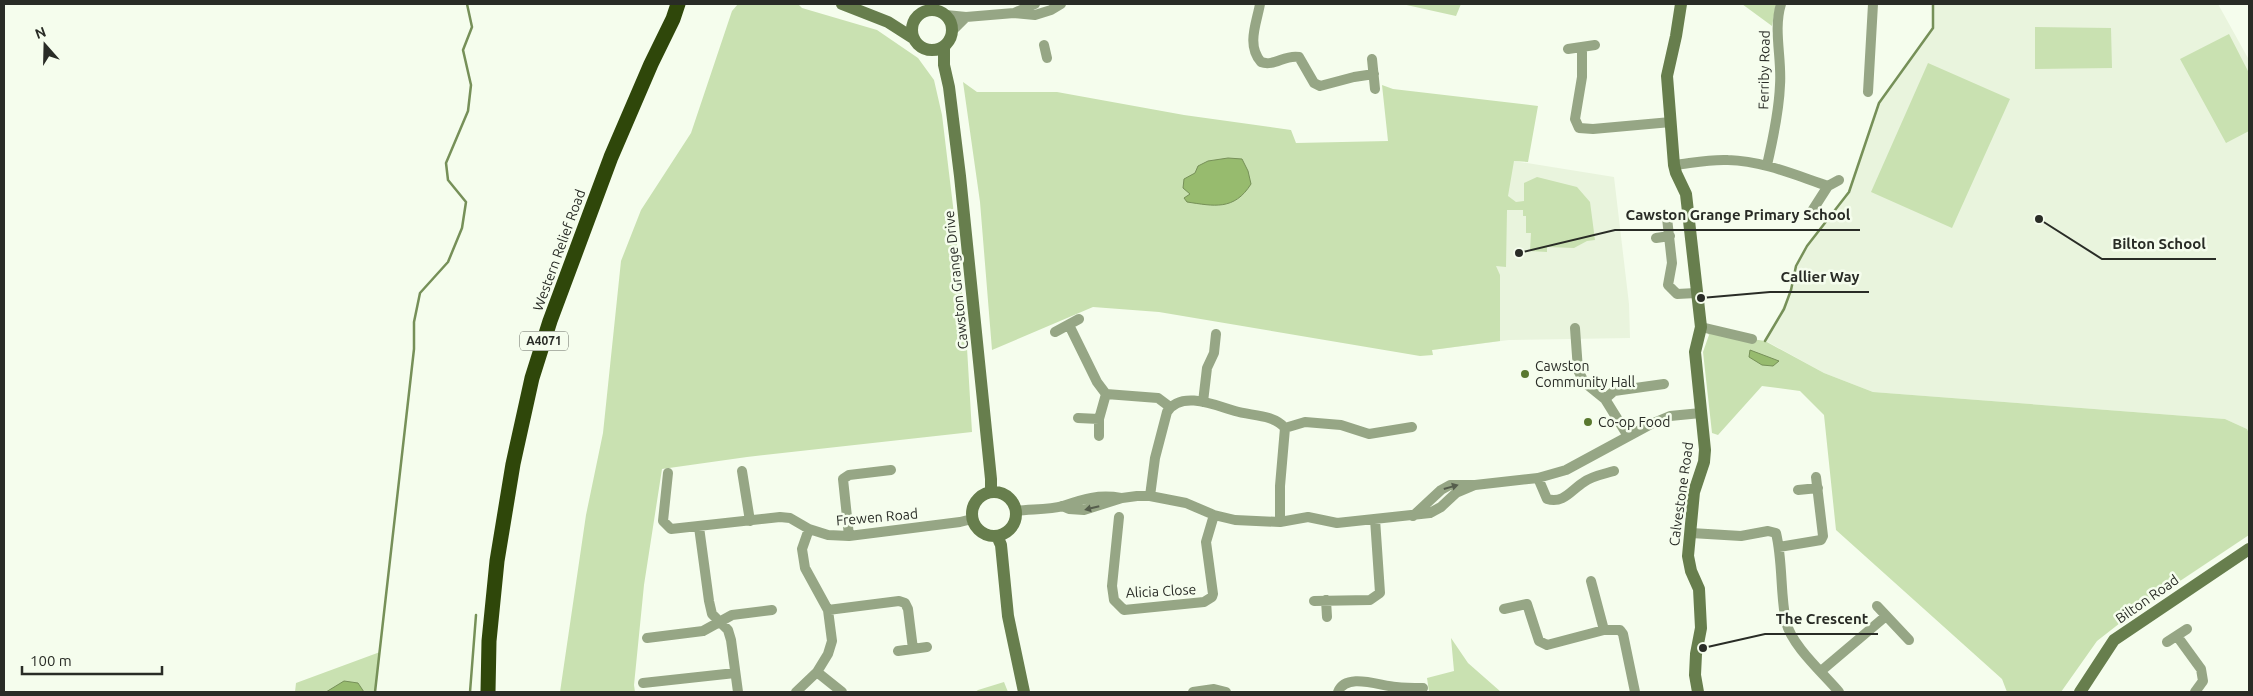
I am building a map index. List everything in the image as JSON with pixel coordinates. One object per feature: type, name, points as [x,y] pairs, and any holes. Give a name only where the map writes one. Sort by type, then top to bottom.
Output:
[{"type":"highway","name":"Western Relief Road","points":[[488,692],[489,641],[497,561],[513,464],[532,378],[550,321],[611,158],[678,6]]},
{"type":"street","points":[[842,4],[888,22],[913,38],[921,47],[932,50],[944,47],[951,37],[952,26],[946,15]]},
{"type":"street","points":[[1014,13],[1035,4]]},
{"type":"street","points":[[888,22],[917,16],[928,10],[935,10],[946,15],[966,17],[1014,13],[1035,15],[1051,10],[1061,4]]},
{"type":"street","points":[[1260,4],[1253,39],[1254,51],[1260,62],[1267,64],[1288,57],[1299,57],[1314,83],[1320,86],[1374,74]]},
{"type":"street","name":"Calvestone Road","points":[[1681,4],[1676,36],[1666,76],[1674,165],[1686,194],[1701,328],[1695,352],[1705,450],[1694,492],[1688,556],[1691,571],[1699,589],[1701,613],[1695,675],[1698,692]]},
{"type":"street","name":"Ferriby Road","points":[[1767,165],[1778,114],[1781,83],[1778,29],[1781,4]]},
{"type":"street","points":[[1868,92],[1873,4]]},
{"type":"street","points":[[913,38],[912,26],[917,16]]},
{"type":"street","points":[[952,32],[966,17]]},
{"type":"street","points":[[1044,45],[1047,58]]},
{"type":"street","points":[[1568,49],[1595,46]]},
{"type":"street","name":"Cawston Grange Drive","points":[[944,47],[944,65],[949,86],[961,186],[984,403],[991,479],[990,492]]},
{"type":"street","points":[[1582,47],[1582,77],[1575,119],[1579,128],[1594,129],[1671,122]]},
{"type":"street","points":[[926,49],[944,65]]},
{"type":"street","points":[[1372,59],[1375,89]]},
{"type":"street","points":[[1674,165],[1721,160],[1767,165],[1828,186]]},
{"type":"street","points":[[1812,211],[1828,186],[1839,180]]},
{"type":"street","points":[[1668,218],[1672,268],[1668,278],[1670,288],[1677,294],[1696,292]]},
{"type":"street","points":[[1656,238],[1670,236]]},
{"type":"street","points":[[1054,332],[1079,319]]},
{"type":"street","points":[[1069,325],[1097,382],[1106,394],[1158,398],[1170,407]]},
{"type":"street","points":[[1576,328],[1578,370],[1584,382],[1605,399],[1628,436]]},
{"type":"street","points":[[1701,328],[1752,339]]},
{"type":"street","points":[[1203,402],[1207,368],[1214,353],[1216,334]]},
{"type":"street","points":[[1605,399],[1614,391],[1664,384]]},
{"type":"street","points":[[1099,436],[1099,419],[1106,394]]},
{"type":"street","points":[[1150,496],[1155,458],[1167,412],[1175,403],[1203,402],[1278,420],[1285,428],[1280,486],[1280,522]]},
{"type":"street","points":[[1016,511],[1062,506],[1073,501],[1096,496],[1122,498],[1150,496],[1186,503],[1214,515],[1235,520],[1280,522],[1308,517],[1337,524],[1413,516],[1441,490],[1450,485],[1475,485],[1538,478],[1566,470],[1628,436],[1670,416],[1701,413]]},
{"type":"street","points":[[1078,418],[1099,419]]},
{"type":"street","points":[[1285,428],[1305,422],[1341,425],[1369,434],[1412,427]]},
{"type":"street","points":[[849,536],[843,478],[849,475],[891,470]]},
{"type":"street","points":[[742,472],[750,521]]},
{"type":"street","points":[[1538,478],[1547,499],[1557,501],[1564,498],[1590,478],[1614,472]]},
{"type":"street","name":"Frewen Road","points":[[668,473],[663,521],[671,528],[698,527],[780,517],[790,518],[809,529],[828,535],[849,536],[972,519]]},
{"type":"street","points":[[1779,547],[1821,540],[1823,536],[1816,477]]},
{"type":"street","points":[[1798,490],[1818,488]]},
{"type":"street","points":[[990,492],[1004,494],[1010,498],[1016,511],[1014,524],[1004,534],[998,536],[991,536],[978,531],[972,519],[972,507],[975,502],[990,492]]},
{"type":"street","name":"Alicia Close","points":[[1119,517],[1112,586],[1114,600],[1124,610],[1204,602],[1212,597],[1206,542],[1214,515]]},
{"type":"street","points":[[1314,601],[1370,600],[1380,593],[1376,519]]},
{"type":"street","points":[[698,527],[712,614],[728,630],[738,692]]},
{"type":"street","points":[[796,692],[816,672],[828,654],[832,641],[828,610],[805,568],[802,549],[809,529]]},
{"type":"street","points":[[1691,533],[1741,536],[1768,530],[1776,533],[1786,623],[1795,641],[1840,692]]},
{"type":"street","points":[[998,536],[1001,545],[1008,616],[1024,692]]},
{"type":"street","name":"Bilton Road","points":[[2080,692],[2114,640],[2249,549]]},
{"type":"street","points":[[1591,581],[1604,630]]},
{"type":"street","points":[[1326,600],[1327,616]]},
{"type":"street","points":[[828,610],[899,601],[905,603],[908,609],[913,649]]},
{"type":"street","points":[[1504,609],[1527,604],[1539,641],[1547,645],[1604,630],[1620,630],[1623,634],[1635,692]]},
{"type":"street","points":[[1876,606],[1908,640]]},
{"type":"street","points":[[647,638],[703,631],[732,615],[772,610]]},
{"type":"street","points":[[1821,671],[1886,616]]},
{"type":"street","points":[[2167,642],[2187,629]]},
{"type":"street","points":[[2177,636],[2201,669],[2203,681],[2195,692]]},
{"type":"street","points":[[898,651],[927,647]]},
{"type":"street","points":[[816,672],[842,692]]},
{"type":"street","points":[[643,683],[735,673]]},
{"type":"street","points":[[1338,692],[1346,684],[1355,681],[1397,688],[1423,688]]},
{"type":"street","points":[[1193,692],[1214,689],[1226,692]]},
{"type":"shaded area","points":[[738,4],[798,4],[802,8],[877,30],[918,58],[934,80],[942,115],[953,206],[966,331],[972,432],[747,457],[662,469],[644,585],[634,685],[635,692],[560,692],[586,515],[603,433],[621,261],[641,210],[691,133],[732,11]]},
{"type":"shaded area","points":[[1402,4],[1461,4],[1456,16]]},
{"type":"shaded area","points":[[1742,4],[1776,4],[1772,26]]},
{"type":"shaded area","points":[[1933,4],[2218,4],[2249,60],[2249,433],[2247,429],[2225,419],[1873,392],[1824,373],[1766,341],[1791,290],[1796,266],[1807,246],[1849,192],[1879,103],[1933,28]]},
{"type":"shaded area","points":[[2035,27],[2111,28],[2112,68],[2035,69]]},
{"type":"shaded area","points":[[2229,34],[2249,73],[2249,131],[2226,143],[2180,59]]},
{"type":"shaded area","points":[[1928,63],[2010,99],[1952,228],[1871,192]]},
{"type":"shaded area","points":[[963,82],[977,92],[1057,92],[1184,115],[1291,130],[1296,143],[1388,141],[1382,85],[1393,89],[1538,106],[1528,162],[1514,161],[1508,196],[1516,202],[1524,201],[1524,183],[1537,177],[1577,187],[1590,202],[1595,240],[1587,241],[1574,248],[1547,247],[1547,252],[1530,251],[1531,233],[1526,233],[1526,216],[1523,216],[1523,210],[1507,210],[1506,267],[1496,266],[1500,275],[1500,341],[1432,350],[1433,355],[1420,356],[1159,312],[1093,307],[992,350],[980,202]]},
{"type":"shaded area","points":[[1228,158],[1242,159],[1248,171],[1251,184],[1244,193],[1238,199],[1223,205],[1187,202],[1184,198],[1190,194],[1183,188],[1184,179],[1195,173],[1198,166],[1208,161]]},
{"type":"shaded area","points":[[1514,161],[1614,177],[1629,304],[1630,338],[1509,340],[1432,350]]},
{"type":"shaded area","points":[[1707,332],[1765,341],[1824,373],[1873,392],[2225,419],[2247,429],[2249,433],[2249,535],[2138,609],[2097,641],[2061,692],[2007,692],[2002,679],[1836,530],[1824,415],[1800,391],[1762,386],[1718,435],[1712,433],[1703,352],[1709,335]]},
{"type":"shaded area","points":[[1750,350],[1779,361],[1773,366],[1762,365],[1749,357]]},
{"type":"shaded area","points":[[1451,638],[1468,663],[1501,692],[1429,692],[1427,678],[1454,671]]},
{"type":"shaded area","points":[[380,652],[375,692],[364,692],[358,683],[326,692],[295,692],[296,683]]},
{"type":"shaded area","points":[[344,681],[358,683],[364,692],[326,692]]},
{"type":"shaded area","points":[[1004,682],[1008,692],[975,692],[978,690]]},
{"type":"waterway","points":[[375,692],[414,349],[414,322],[420,293],[448,262],[462,228],[466,202],[448,180],[446,163],[468,111],[471,85],[463,50],[472,27],[467,4]]},
{"type":"waterway","points":[[1765,341],[1784,309],[1791,290],[1796,266],[1807,246],[1849,192],[1879,103],[1933,28],[1933,4]]},
{"type":"waterway","points":[[470,692],[476,615]]},
{"type":"place","name":"Bilton School","points":[[2039,219]]},
{"type":"place","name":"Cawston Grange Primary School","points":[[1519,253]]},
{"type":"place","name":"Callier Way","points":[[1701,298]]},
{"type":"place","name":"Cawston Community Hall","points":[[1525,374]]},
{"type":"place","name":"Co-op Food","points":[[1588,422]]},
{"type":"place","name":"The Crescent","points":[[1703,648]]}]
